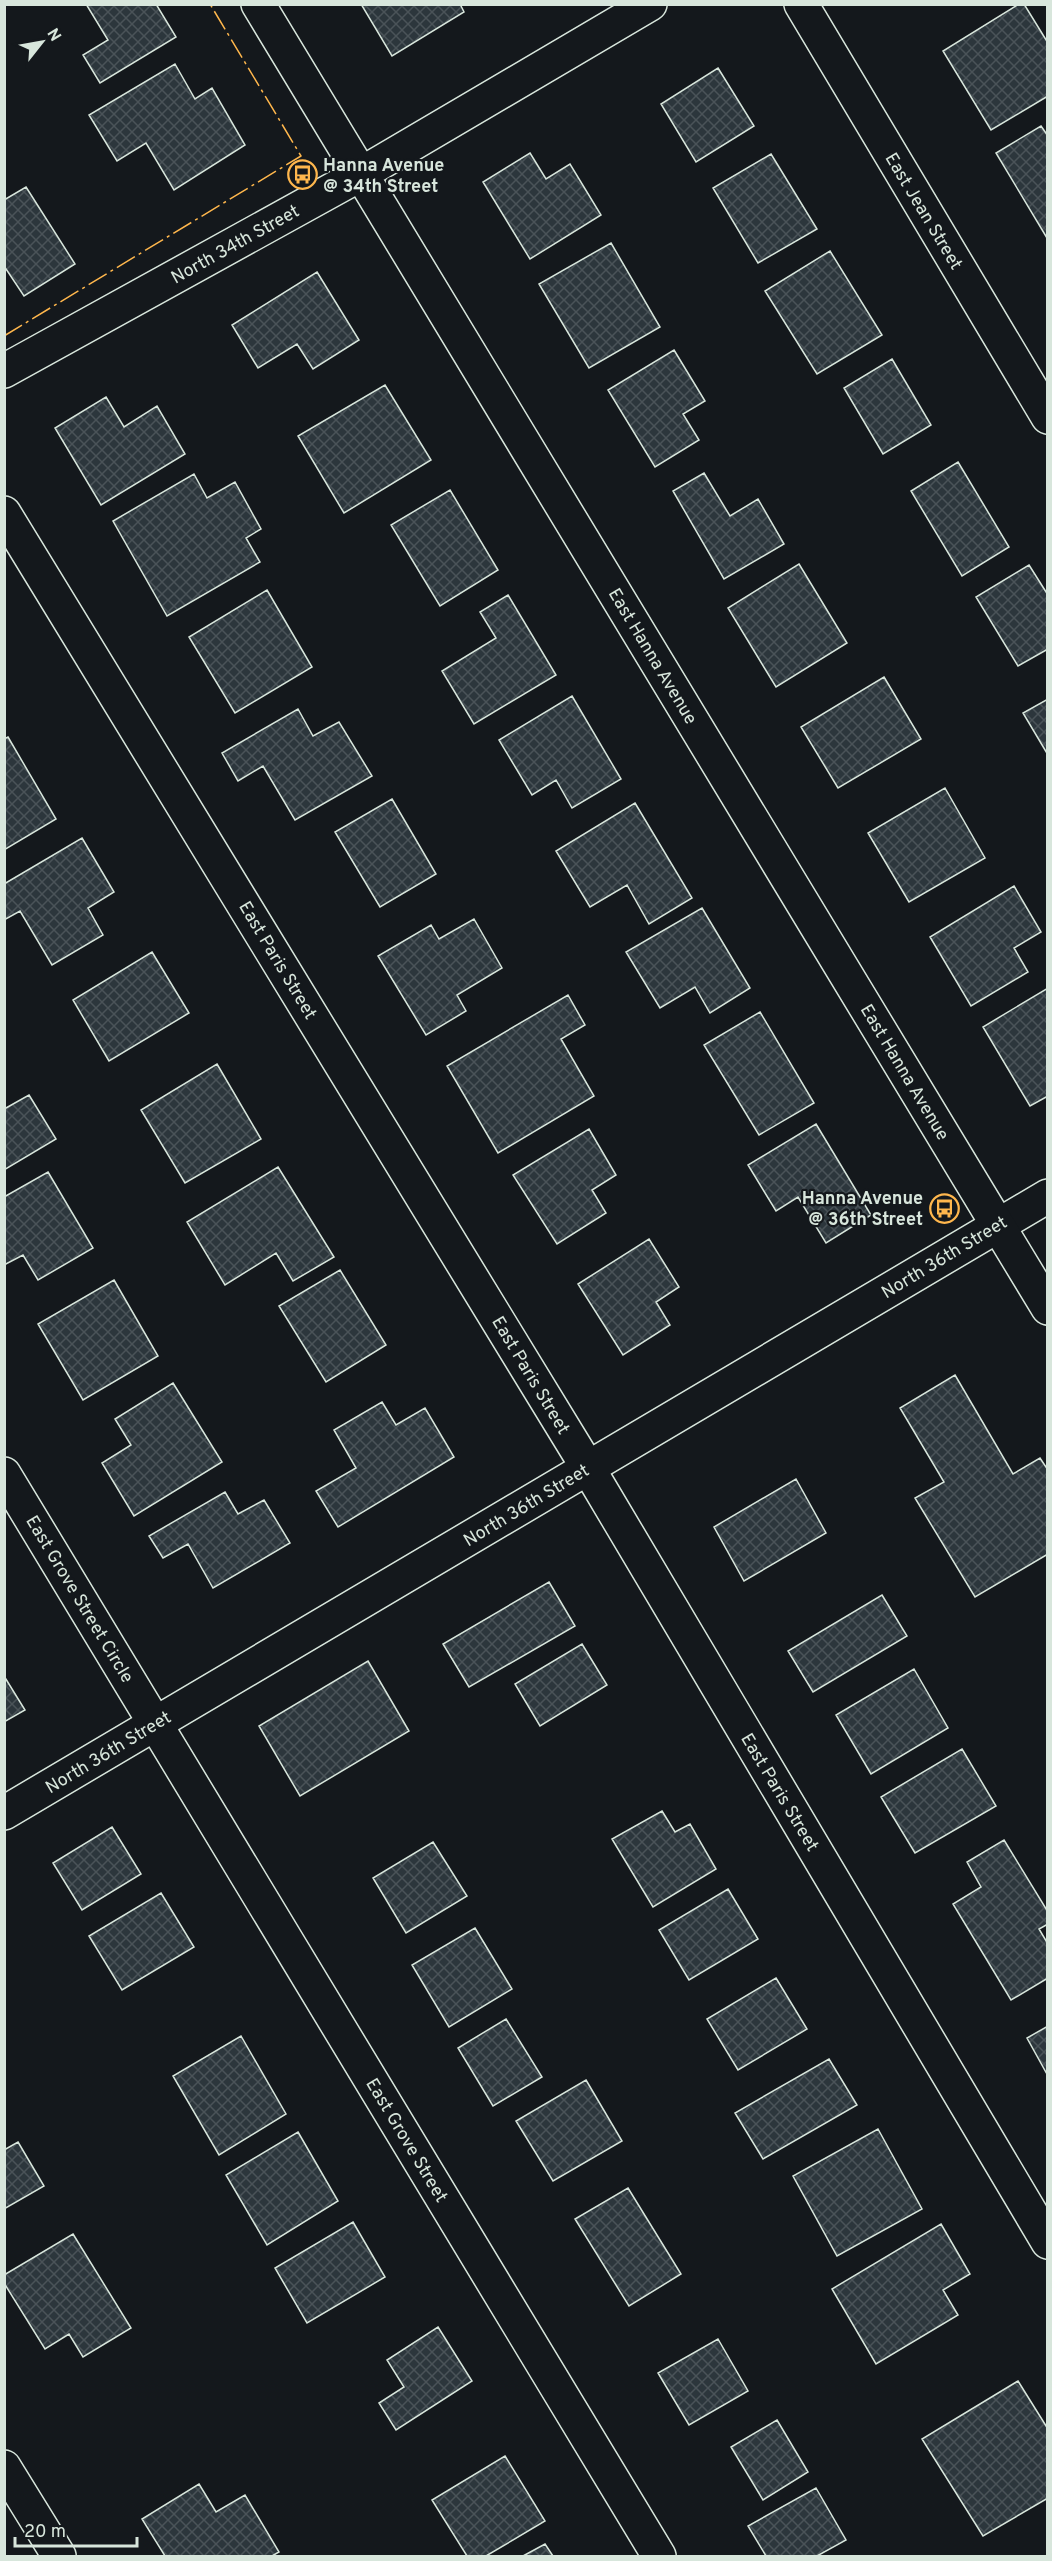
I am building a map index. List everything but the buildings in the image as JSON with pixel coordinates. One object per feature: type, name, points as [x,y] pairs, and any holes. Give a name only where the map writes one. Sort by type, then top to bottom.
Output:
[{"type":"street","name":"East Hanna Avenue","points":[[258,4],[1047,1308]]},
{"type":"street","name":"North 34th Street","points":[[4,371],[362,174],[650,4]]},
{"type":"street","name":"East Jean Street","points":[[801,4],[1047,417]]},
{"type":"street","name":"East Paris Street","points":[[4,513],[588,1468],[1047,2242]]},
{"type":"street","name":"North 36th Street","points":[[4,1814],[1047,1196]]},
{"type":"street","name":"East Grove Street Circle","points":[[4,1474],[156,1724]]},
{"type":"street","name":"East Grove Street","points":[[156,1724],[658,2556]]},
{"type":"street","points":[[4,2467],[59,2556]]},
{"type":"power","points":[[4,336],[301,156],[210,4]]},
{"type":"place","name":"Hanna Avenue @ 34th Street","points":[[302,175]]},
{"type":"place","name":"Hanna Avenue @ 36th Street","points":[[944,1208]]}]
